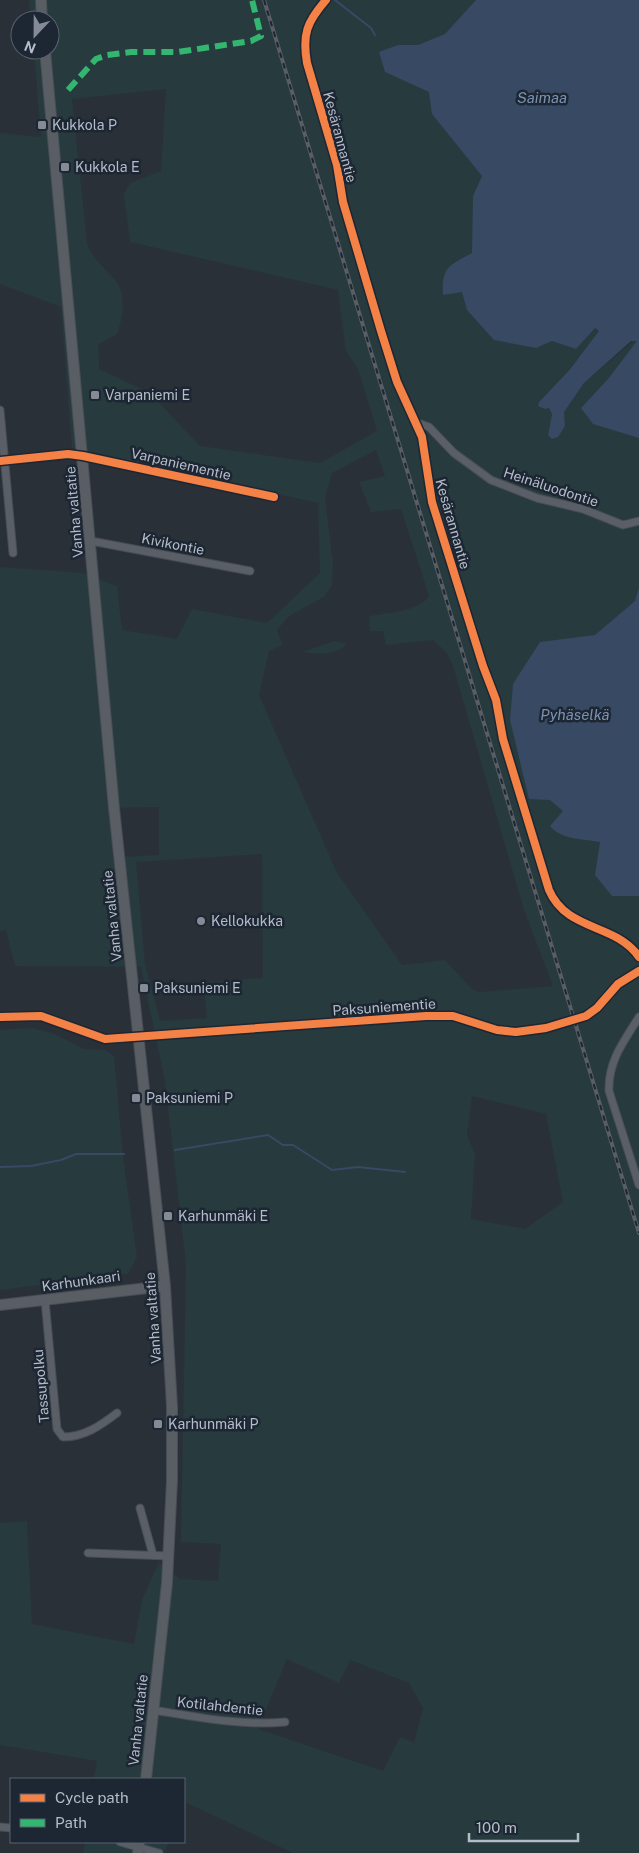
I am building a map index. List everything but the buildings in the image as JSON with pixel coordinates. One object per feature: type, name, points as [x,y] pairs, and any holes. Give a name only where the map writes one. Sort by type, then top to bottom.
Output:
[{"type":"main road","name":"Vanha valtatie","points":[[45,60],[114,808],[165,1286],[172,1416],[169,1556],[146,1778]]},
{"type":"main road","name":"Karhunkaari","points":[[0,1305],[165,1286]]},
{"type":"street","name":"Kesärannantie","points":[[326,0],[314,14],[306,30],[304,46],[307,63],[337,165],[343,202],[381,331],[397,382],[422,437],[432,502],[482,666],[496,700],[503,739],[551,895],[562,910],[585,924],[625,943],[639,957]]},
{"type":"street","points":[[0,410],[3,461],[13,553]]},
{"type":"street","name":"Heinäluodontie","points":[[415,422],[429,427],[454,453],[491,480],[537,498],[583,509],[623,524],[639,521]]},
{"type":"street","name":"Varpaniementie","points":[[3,461],[68,454],[274,497]]},
{"type":"street","name":"Kivikontie","points":[[90,541],[250,572]]},
{"type":"street","name":"Paksuniementie","points":[[0,1017],[41,1016],[105,1039],[426,1016],[453,1016],[498,1030],[532,1031],[586,1016],[597,1008],[618,984],[639,971]]},
{"type":"street","points":[[639,1017],[617,1052],[608,1079],[609,1091],[639,1185]]},
{"type":"street","name":"Tassupolku","points":[[45,1300],[57,1429],[63,1437],[77,1437],[102,1426],[117,1413]]},
{"type":"street","points":[[140,1508],[153,1555]]},
{"type":"street","points":[[88,1553],[169,1556]]},
{"type":"street","name":"Kotilahdentie","points":[[153,1710],[222,1721],[264,1724],[285,1722]]},
{"type":"street","points":[[124,1843],[159,1853]]},
{"type":"green space","points":[[29,0],[519,0],[639,293],[539,402],[538,406],[549,408],[552,414],[548,435],[565,426],[564,412],[584,383],[639,336],[639,1853],[293,1853],[185,1802],[185,1778],[94,1778],[97,1761],[0,1745],[0,1523],[27,1521],[32,1624],[134,1644],[142,1600],[159,1562],[180,1579],[218,1581],[221,1544],[181,1542],[186,1264],[165,1081],[141,967],[15,966],[6,930],[0,931],[0,567],[83,573],[117,586],[122,630],[177,639],[192,609],[267,623],[320,573],[318,503],[72,448],[61,307],[0,284],[0,133],[41,137],[35,60],[60,60],[60,10],[30,10]],"holes":[[[166,89],[161,171],[130,183],[124,194],[130,242],[338,290],[346,351],[358,369],[377,431],[320,463],[200,446],[150,393],[99,369],[98,345],[117,334],[123,306],[119,285],[96,259],[87,243],[72,99]],[[376,450],[385,476],[359,482],[371,512],[401,509],[429,596],[410,609],[369,616],[370,631],[383,631],[386,645],[433,640],[447,653],[453,666],[524,910],[553,986],[479,992],[472,989],[445,960],[402,965],[337,873],[259,695],[269,651],[283,645],[277,630],[289,616],[324,597],[332,585],[333,564],[325,498],[332,473]],[[159,807],[159,855],[119,857],[115,808]],[[262,854],[263,978],[204,982],[207,1018],[160,1021],[145,964],[136,862]],[[472,1096],[546,1114],[563,1202],[525,1229],[471,1219],[475,1154],[467,1135]],[[287,1659],[339,1683],[350,1660],[409,1683],[423,1708],[414,1743],[400,1737],[383,1771],[258,1729]]]},
{"type":"green space","points":[[335,641],[347,644],[332,652],[320,654],[302,652]]},
{"type":"green space","points":[[31,1028],[52,1033],[84,1049],[105,1050],[114,1056],[123,1157],[137,1257],[128,1274],[0,1290],[0,1030]]},
{"type":"green space","points":[[85,1843],[169,1843],[165,1851],[161,1850],[160,1853],[83,1853]]},
{"type":"water","name":"Saimaa","points":[[476,0],[639,0],[639,438],[593,424],[581,408],[608,379],[637,341],[631,341],[584,383],[564,412],[565,426],[558,437],[552,439],[548,435],[552,414],[549,408],[545,409],[538,406],[539,402],[571,368],[599,331],[595,328],[576,349],[552,341],[536,348],[494,340],[467,310],[462,292],[443,295],[444,278],[448,268],[472,253],[473,196],[482,176],[432,114],[429,92],[385,72],[379,52],[398,45],[418,45],[445,34]]},
{"type":"water","name":"Pyhäselkä","points":[[639,588],[639,896],[612,896],[595,875],[600,842],[573,838],[555,831],[550,826],[563,811],[550,800],[529,799],[510,720],[513,684],[540,642],[595,635],[635,601]]},
{"type":"waterway","points":[[335,0],[371,28],[375,35]]},
{"type":"waterway","points":[[175,1150],[268,1135],[283,1145],[293,1145],[332,1170],[358,1167],[405,1172]]},
{"type":"waterway","points":[[0,1167],[31,1166],[61,1160],[76,1154],[124,1154]]},
{"type":"railway","points":[[264,0],[639,1233]]},
{"type":"marked path","points":[[68,90],[96,59],[107,55],[131,52],[178,52],[251,41],[261,36],[252,0]]},
{"type":"cycle path","points":[[326,0],[314,15],[307,29],[305,44],[307,63],[337,165],[343,202],[381,331],[397,382],[422,437],[432,502],[483,666],[496,700],[503,739],[549,890],[557,904],[567,913],[579,921],[618,938],[639,957]]},
{"type":"cycle path","points":[[0,461],[68,454],[274,497]]},
{"type":"cycle path","points":[[0,1017],[41,1016],[105,1039],[426,1016],[453,1016],[497,1030],[516,1032],[546,1028],[586,1016],[597,1008],[618,984],[639,971]]},
{"type":"place","name":"Kukkola P","points":[[42,125]]},
{"type":"place","name":"Kukkola E","points":[[65,167]]},
{"type":"place","name":"Varpaniemi E","points":[[95,395]]},
{"type":"place","name":"Kellokukka","points":[[201,921]]},
{"type":"place","name":"Paksuniemi E","points":[[144,988]]},
{"type":"place","name":"Paksuniemi P","points":[[136,1098]]},
{"type":"place","name":"Karhunmäki E","points":[[168,1216]]},
{"type":"place","name":"Karhunmäki P","points":[[158,1424]]}]
